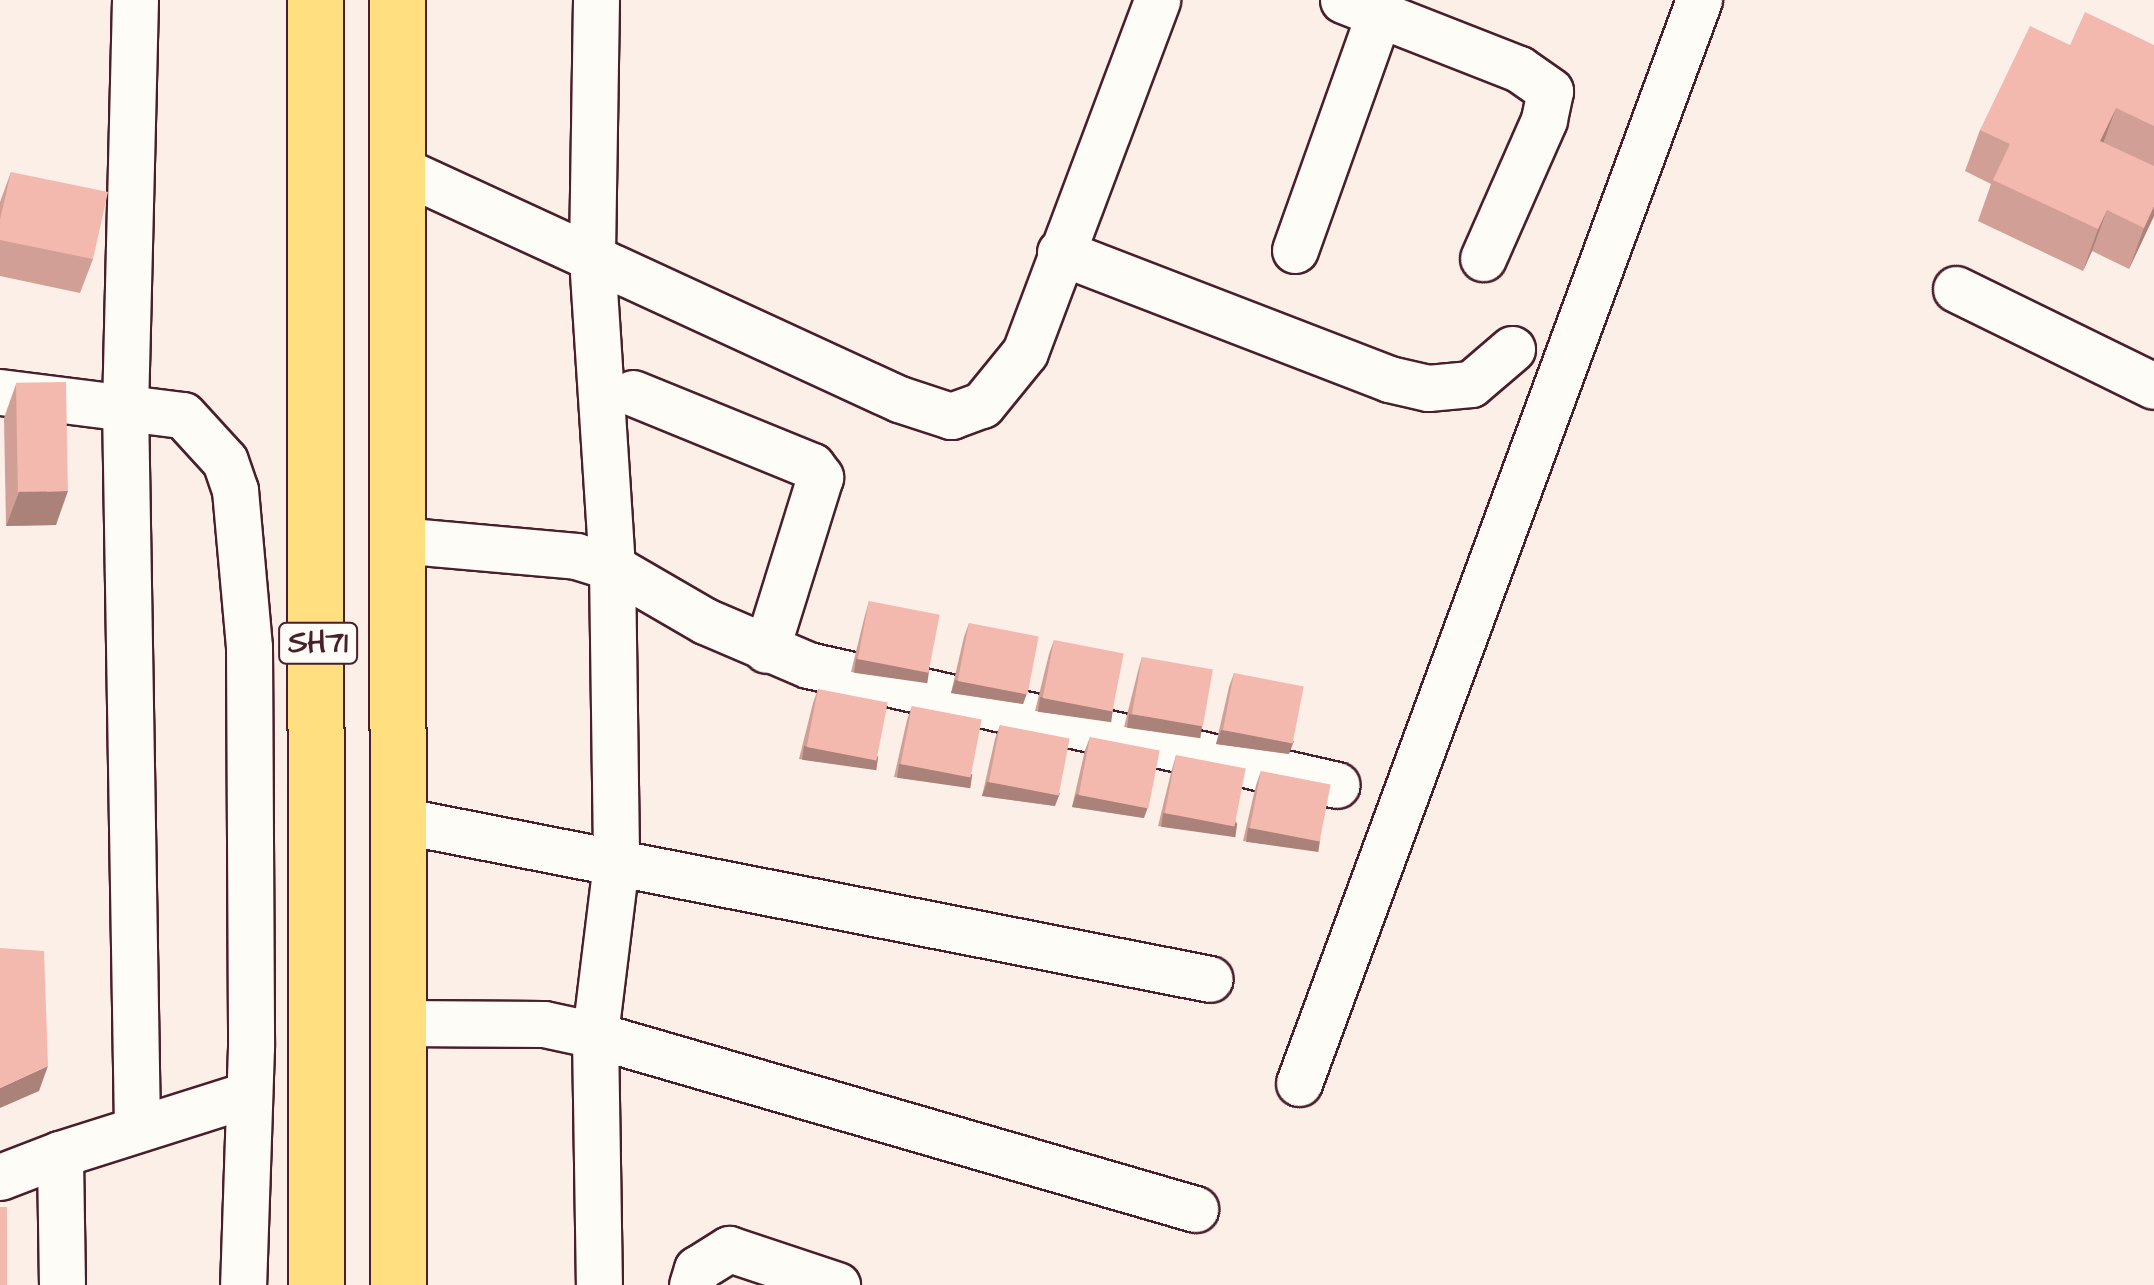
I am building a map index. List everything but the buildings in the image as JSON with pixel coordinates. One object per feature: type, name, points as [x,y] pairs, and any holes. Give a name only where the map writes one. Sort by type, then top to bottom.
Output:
[{"type":"main road","name":"SH71","points":[[314,0],[316,1285]]},
{"type":"main road","name":"SH71","points":[[398,0],[398,1285]]},
{"type":"street","points":[[135,0],[125,404],[137,1129]]},
{"type":"street","points":[[596,0],[592,258],[612,568],[616,863],[595,1034],[599,1285]]},
{"type":"street","points":[[1300,1083],[1699,0]]},
{"type":"street","points":[[397,168],[899,400],[952,416],[982,405],[1009,380],[1026,352],[1143,5]]},
{"type":"street","points":[[1295,250],[1361,7],[1518,70],[1550,91],[1544,120],[1483,258]]},
{"type":"street","points":[[1060,252],[1428,388],[1471,384],[1512,348]]},
{"type":"street","points":[[1956,290],[2154,386]]},
{"type":"street","points":[[0,392],[125,404],[183,414],[225,461],[235,490],[248,646],[249,1094],[243,1285]]},
{"type":"street","points":[[633,393],[812,466],[820,477],[766,650]]},
{"type":"street","points":[[398,540],[576,556],[612,568],[766,650],[958,702],[1337,785]]},
{"type":"street","points":[[399,820],[1210,979]]},
{"type":"street","points":[[400,1023],[544,1024],[595,1034],[1195,1209]]},
{"type":"street","points":[[0,1176],[249,1094]]},
{"type":"street","points":[[60,1154],[62,1285]]},
{"type":"street","points":[[692,1285],[713,1254],[729,1250],[836,1285]]}]
